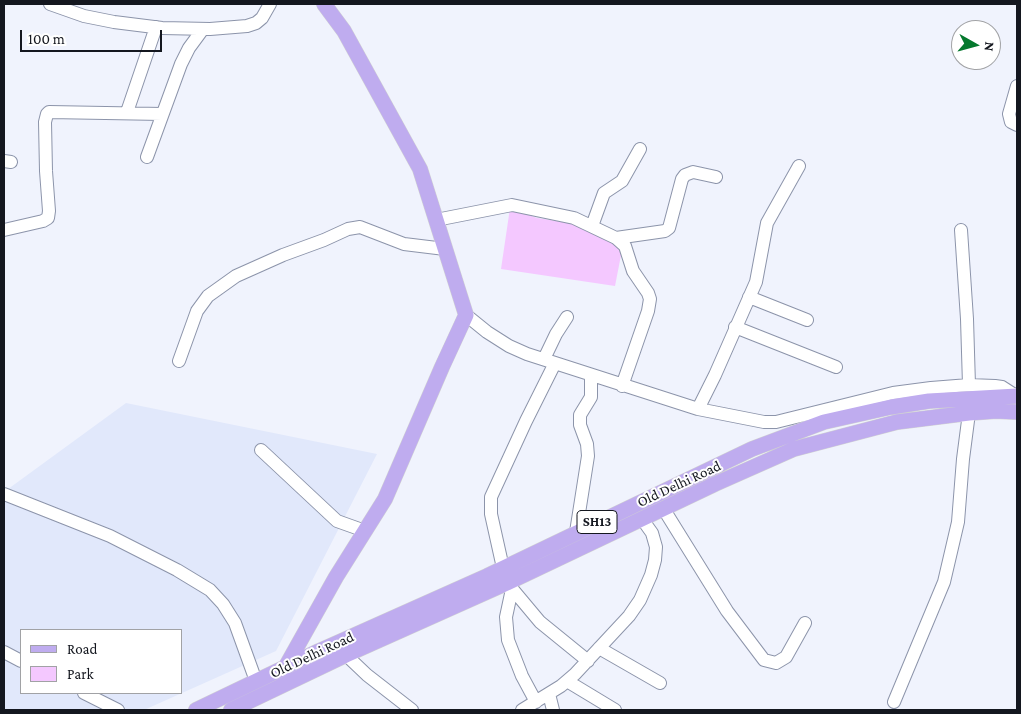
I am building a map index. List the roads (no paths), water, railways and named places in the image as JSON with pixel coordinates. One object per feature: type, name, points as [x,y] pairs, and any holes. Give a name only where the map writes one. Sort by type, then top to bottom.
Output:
[{"type":"main road","points":[[288,684],[284,668],[336,577],[386,499],[442,366],[466,315],[420,169],[344,31],[324,4]]},
{"type":"main road","name":"Old Delhi Road","points":[[196,710],[284,668],[507,580],[576,532],[752,449],[824,422],[892,407],[929,401],[1017,396]]},
{"type":"main road","name":"Old Delhi Road","points":[[231,710],[252,706],[288,684],[346,655],[794,449],[897,422],[969,412],[1017,412]]},
{"type":"main road","points":[[252,706],[256,681]]},
{"type":"street","points":[[50,4],[84,16],[114,22],[156,27],[203,28],[247,26],[256,23],[262,18],[270,4]]},
{"type":"street","points":[[127,112],[156,27]]},
{"type":"street","points":[[146,157],[185,55],[203,28]]},
{"type":"street","points":[[1017,86],[1009,114],[1011,122],[1017,126]]},
{"type":"street","points":[[4,230],[48,218],[45,122],[48,112],[162,114]]},
{"type":"street","points":[[592,226],[604,193],[622,181],[640,148]]},
{"type":"street","points":[[698,410],[736,328],[758,274],[767,223],[799,166]]},
{"type":"street","points":[[616,238],[665,231],[669,228],[685,175],[693,172],[716,177]]},
{"type":"street","points":[[436,220],[512,206],[568,217],[616,238],[625,246],[633,271],[650,298],[648,311],[622,386]]},
{"type":"street","points":[[179,362],[197,311],[208,296],[236,276],[283,255],[348,229],[360,227],[397,242],[414,246],[445,249]]},
{"type":"street","points":[[960,230],[967,319],[969,385]]},
{"type":"street","points":[[749,297],[807,320]]},
{"type":"street","points":[[466,315],[487,332],[510,346],[591,376],[698,410],[773,422],[893,393],[969,385],[998,386],[1017,396]]},
{"type":"street","points":[[536,702],[522,676],[508,640],[506,617],[507,580],[490,514],[491,497],[526,421],[549,361],[556,334],[566,317]]},
{"type":"street","points":[[736,328],[836,367]]},
{"type":"street","points":[[576,532],[588,456],[580,419],[591,397],[591,376]]},
{"type":"street","points":[[894,702],[944,582],[958,522],[969,412]]},
{"type":"street","points":[[261,450],[337,521],[365,531]]},
{"type":"street","points":[[4,494],[110,536],[177,570],[210,590],[224,604],[235,623],[256,681]]},
{"type":"street","points":[[663,508],[727,611],[764,660],[776,663],[786,657],[805,623]]},
{"type":"street","points":[[522,710],[567,681],[588,661],[634,608],[651,575],[655,560],[656,547],[652,533],[642,519]]},
{"type":"street","points":[[507,580],[540,622],[588,661]]},
{"type":"street","points":[[599,648],[660,683]]},
{"type":"street","points":[[4,652],[20,660]]},
{"type":"street","points":[[346,655],[367,675],[412,710]]},
{"type":"street","points":[[567,681],[615,710]]},
{"type":"street","points":[[86,694],[118,710]]},
{"type":"street","points":[[548,694],[553,710]]}]
